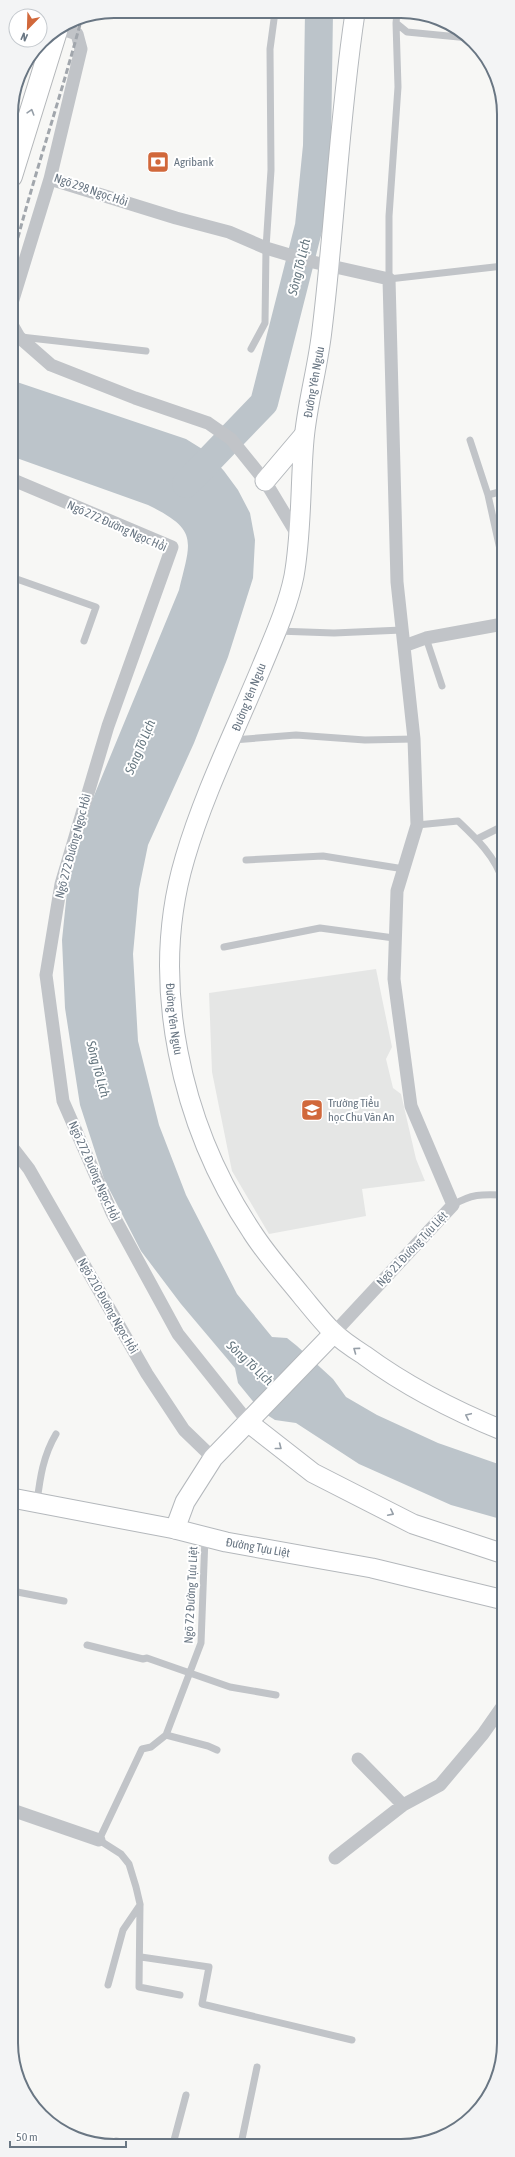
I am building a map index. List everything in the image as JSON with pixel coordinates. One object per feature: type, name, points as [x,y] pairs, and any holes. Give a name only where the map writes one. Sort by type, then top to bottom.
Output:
[{"type":"highway","points":[[18,153],[53,39]]},
{"type":"street","name":"Đường Yên Ngưu","points":[[354,18],[347,62],[321,264],[322,333],[304,435],[298,536],[293,578],[276,631],[232,740],[203,806],[184,860],[174,911],[169,961],[173,1027],[188,1095],[207,1147],[224,1186],[251,1231],[327,1339],[376,1364],[403,1381],[468,1417],[497,1428]]},
{"type":"street","name":"Ngõ 298 Ngọc Hồi","points":[[67,30],[77,34],[81,49],[50,178],[176,218],[229,232],[266,248],[321,264],[389,279]]},
{"type":"street","points":[[18,283],[50,178]]},
{"type":"street","points":[[389,279],[398,582],[414,739],[417,825],[397,891],[394,938],[394,979],[411,1106],[453,1205]]},
{"type":"street","points":[[19,337],[51,365],[136,398],[208,423],[230,439],[265,481],[298,536]]},
{"type":"street","points":[[265,481],[304,435]]},
{"type":"street","name":"Ngõ 272 Đường Ngọc Hồi","points":[[18,482],[172,547],[108,726],[61,884],[46,975],[63,1101],[112,1214],[178,1334],[254,1418]]},
{"type":"street","points":[[404,646],[426,638],[497,625]]},
{"type":"street","name":"Ngõ 210 Đường Ngọc Hồi","points":[[18,1155],[29,1169],[147,1374],[184,1430],[213,1458]]},
{"type":"street","name":"Ngõ 21 Đường Tựu Liệt","points":[[327,1339],[453,1205]]},
{"type":"street","points":[[175,1529],[184,1502],[213,1458],[254,1418],[327,1339]]},
{"type":"street","points":[[254,1418],[313,1473],[413,1524],[497,1552]]},
{"type":"street","name":"Đường Tựu Liệt","points":[[18,1499],[175,1529],[205,1537],[372,1568],[497,1598]]},
{"type":"street","points":[[335,1858],[403,1805],[440,1785],[483,1734],[497,1714]]},
{"type":"street","points":[[358,1759],[403,1805]]},
{"type":"street","points":[[18,1812],[99,1840]]},
{"type":"lane","points":[[251,349],[265,323],[266,248],[271,170],[270,49],[274,18]]},
{"type":"lane","points":[[397,18],[398,87],[389,216],[389,279],[497,267]]},
{"type":"lane","points":[[396,24],[407,32],[458,37]]},
{"type":"lane","points":[[19,337],[146,351]]},
{"type":"lane","points":[[470,440],[488,495],[497,536]]},
{"type":"lane","points":[[488,495],[497,493]]},
{"type":"lane","points":[[18,579],[96,607],[84,642]]},
{"type":"lane","points":[[276,631],[334,633],[402,630]]},
{"type":"lane","points":[[426,638],[442,686]]},
{"type":"lane","points":[[232,740],[296,735],[365,740],[414,739]]},
{"type":"lane","points":[[417,825],[458,821],[477,838],[497,866]]},
{"type":"lane","points":[[477,838],[497,829]]},
{"type":"lane","points":[[246,860],[323,856],[404,869]]},
{"type":"lane","points":[[224,947],[320,928],[394,938]]},
{"type":"lane","name":"Ngõ 21 Đường Tựu Liệt","points":[[453,1205],[466,1197],[484,1194],[497,1195]]},
{"type":"lane","points":[[36,1503],[40,1473],[47,1449],[56,1434]]},
{"type":"lane","name":"Ngõ 72 Đường Tựu Liệt","points":[[166,1735],[191,1674],[201,1643],[205,1537]]},
{"type":"lane","points":[[18,1592],[64,1601]]},
{"type":"lane","points":[[87,1645],[143,1659],[147,1658],[230,1687],[276,1695]]},
{"type":"lane","points":[[180,1995],[139,1987],[141,1957],[140,1904],[129,1864],[120,1854],[99,1840],[142,1749],[151,1747],[166,1735],[208,1746],[217,1750]]},
{"type":"lane","points":[[108,1986],[123,1930],[140,1904]]},
{"type":"lane","points":[[141,1957],[209,1968],[202,2004],[352,2040]]},
{"type":"lane","points":[[243,2139],[257,2068]]},
{"type":"lane","points":[[174,2139],[186,2095]]},
{"type":"shaded area","name":"Trường Tiểu học Chu Văn An","points":[[376,969],[392,1047],[386,1059],[393,1088],[401,1094],[416,1159],[425,1181],[362,1189],[366,1216],[269,1234],[232,1171],[212,1072],[209,993]]},
{"type":"water","points":[[18,382],[186,439],[207,452],[224,471],[238,490],[250,513],[255,540],[253,578],[228,657],[194,743],[148,845],[139,889],[133,954],[138,1041],[159,1125],[186,1195],[237,1294],[272,1337],[287,1338],[333,1379],[346,1397],[377,1415],[438,1443],[497,1464],[497,1518],[451,1505],[359,1464],[296,1423],[275,1420],[261,1411],[238,1383],[235,1368],[181,1304],[141,1251],[104,1179],[80,1105],[65,1008],[62,940],[69,872],[84,820],[179,590],[186,559],[188,548],[187,538],[183,530],[176,522],[148,505],[18,459]]},
{"type":"waterway","name":"Sông Tô Lịch","points":[[186,484],[264,403],[309,226],[317,146],[319,18]]},
{"type":"railway","points":[[18,238],[80,24]]},
{"type":"place","name":"Agribank","points":[[158,162]]},
{"type":"place","name":"Trường Tiểu học Chu Văn An","points":[[312,1110]]}]
